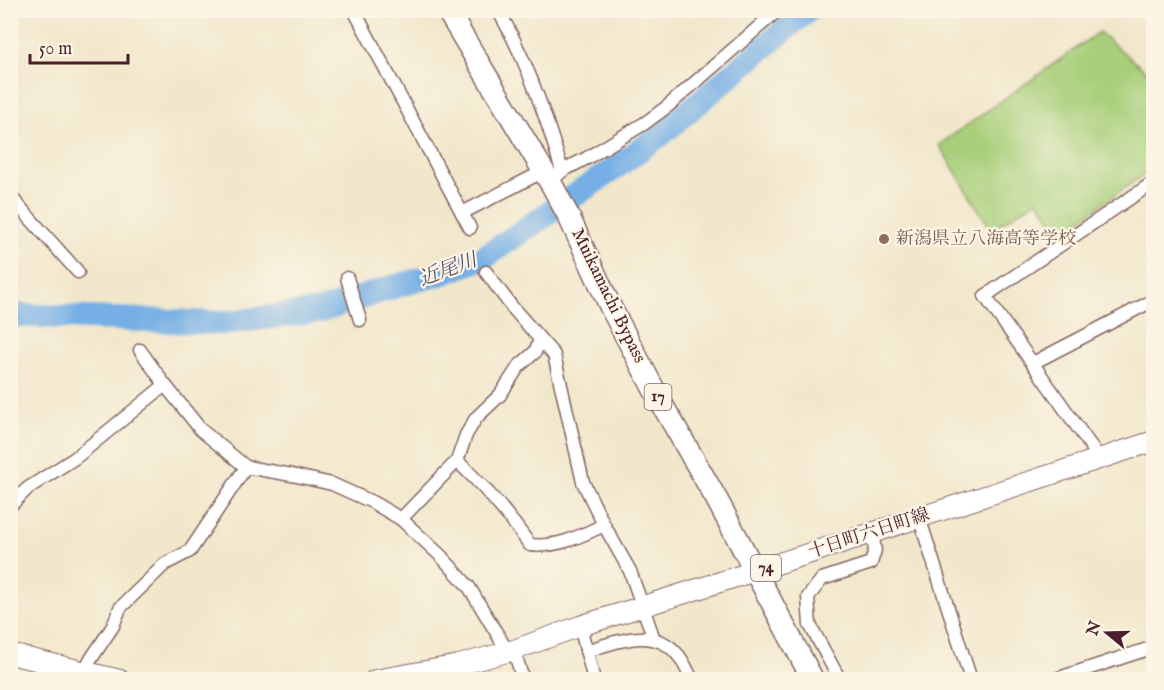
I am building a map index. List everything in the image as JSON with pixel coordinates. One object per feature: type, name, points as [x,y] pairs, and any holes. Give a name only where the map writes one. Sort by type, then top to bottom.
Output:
[{"type":"highway","name":"Muikamachi Bypass","points":[[447,10],[552,178],[610,306],[659,399],[756,571],[813,680]]},
{"type":"main road","name":"十日町六日町線","points":[[375,680],[459,665],[511,651],[580,626],[1154,441]]},
{"type":"main road","points":[[10,654],[120,680]]},
{"type":"street","points":[[354,10],[470,228]]},
{"type":"street","points":[[498,10],[513,36],[532,79],[553,141],[552,178]]},
{"type":"street","points":[[462,213],[552,178],[645,123],[668,106],[778,10]]},
{"type":"street","points":[[1100,459],[985,296],[1154,182]]},
{"type":"street","points":[[10,196],[78,272]]},
{"type":"street","points":[[486,272],[512,308],[554,355],[583,482],[630,571],[654,639]]},
{"type":"street","points":[[347,278],[360,320]]},
{"type":"street","points":[[1033,363],[1154,300]]},
{"type":"street","points":[[401,519],[457,461],[466,435],[476,418],[500,395],[519,366],[535,352],[540,340]]},
{"type":"street","points":[[140,350],[201,430],[246,467],[332,484],[372,502],[401,519],[441,556],[469,587],[511,651],[523,680]]},
{"type":"street","points":[[10,506],[28,488],[75,458],[165,385]]},
{"type":"street","points":[[457,461],[508,515],[530,545],[540,546],[572,540],[604,525]]},
{"type":"street","points":[[83,670],[113,626],[120,608],[165,564],[190,551],[246,467]]},
{"type":"street","points":[[919,517],[971,680]]},
{"type":"street","points":[[840,680],[810,625],[808,597],[822,579],[871,563],[875,550],[872,533]]},
{"type":"street","points":[[580,626],[594,680]]},
{"type":"street","points":[[586,651],[633,637],[654,639],[666,644],[678,655],[692,680]]},
{"type":"street","points":[[1053,680],[1154,647]]},
{"type":"green space","points":[[1099,32],[1153,77],[1153,168],[1061,233],[1037,200],[991,230],[939,145]]},
{"type":"waterway","name":"近尾川","points":[[10,315],[222,323],[320,311],[441,274],[483,258],[659,136],[808,10]]},
{"type":"place","name":"新潟県立八海高等学校","points":[[884,239]]}]
